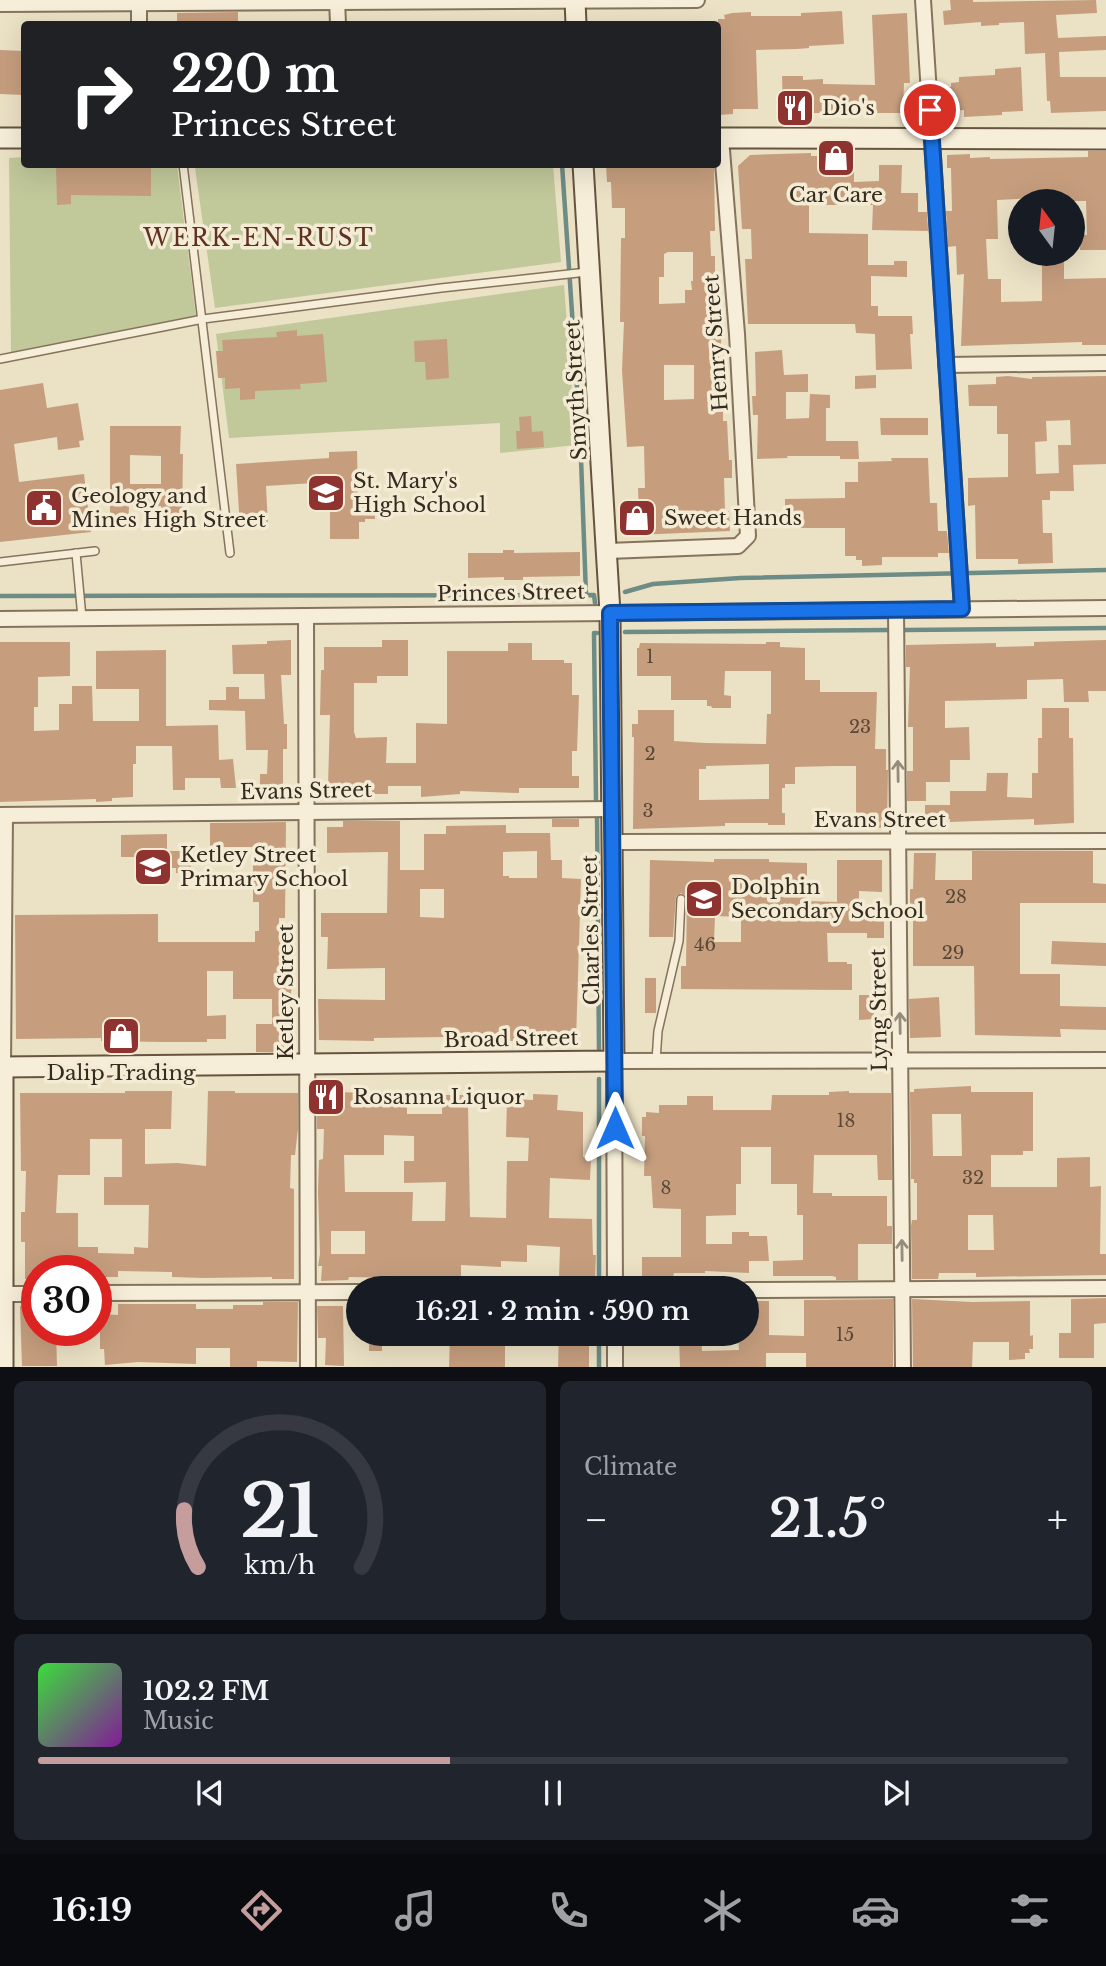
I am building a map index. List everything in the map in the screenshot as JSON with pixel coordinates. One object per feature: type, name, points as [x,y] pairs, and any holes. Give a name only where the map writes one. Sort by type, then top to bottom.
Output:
[{"type":"main road","points":[[575,0],[576,21]]},
{"type":"main road","points":[[0,138],[21,138]]},
{"type":"main road","points":[[721,138],[1106,139]]},
{"type":"main road","name":"Smyth Street","points":[[583,168],[592,272],[610,613]]},
{"type":"main road","name":"Charles Street","points":[[610,613],[614,1061]]},
{"type":"main road","name":"Broad Street","points":[[1,1068],[614,1061]]},
{"type":"main road","points":[[1,1068],[3,1367]]},
{"type":"street","points":[[0,4],[139,1],[697,0]]},
{"type":"street","points":[[923,0],[962,609]]},
{"type":"street","points":[[139,1],[139,21]]},
{"type":"street","points":[[337,1],[338,21]]},
{"type":"street","name":"Henry Street","points":[[608,551],[738,546],[748,536],[737,334],[721,160]]},
{"type":"street","points":[[946,365],[1106,363]]},
{"type":"street","name":"Princes Street","points":[[0,620],[82,611],[306,616],[1106,608]]},
{"type":"street","name":"Lyng Street","points":[[896,610],[904,1367]]},
{"type":"street","name":"Ketley Street","points":[[306,616],[308,1367]]},
{"type":"street","name":"Evans Street","points":[[2,815],[612,809]]},
{"type":"street","points":[[1,1068],[2,815]]},
{"type":"street","name":"Evans Street","points":[[612,842],[1106,841]]},
{"type":"street","name":"Broad Street","points":[[614,1061],[1106,1060]]},
{"type":"street","name":"Charles Street","points":[[614,1061],[615,1276]]},
{"type":"street","points":[[759,1290],[1106,1288]]},
{"type":"street","points":[[112,1293],[346,1292]]},
{"type":"street","points":[[3,1294],[21,1294]]},
{"type":"street","points":[[615,1346],[615,1367]]},
{"type":"lane","points":[[184,168],[230,553]]},
{"type":"lane","points":[[0,359],[203,318],[592,272]]},
{"type":"lane","points":[[0,562],[94,551]]},
{"type":"lane","points":[[76,553],[82,611]]},
{"type":"lane","points":[[656,1061],[658,1031],[679,941],[681,899]]},
{"type":"green space","points":[[21,157],[21,168],[177,168],[196,316],[11,353],[9,158]]},
{"type":"green space","points":[[195,168],[553,168],[561,262],[215,308]]},
{"type":"green space","points":[[564,285],[576,445],[500,453],[500,423],[229,438],[216,334]]},
{"type":"building","points":[[950,0],[1096,0],[1097,13],[1056,15],[1058,38],[1106,36],[1106,50],[1059,52],[1060,77],[1106,77],[1106,111],[1051,113],[1050,101],[1047,101],[1045,53],[1025,54],[1024,22],[981,26],[981,22],[944,25],[943,11],[951,10]]},
{"type":"building","points":[[842,11],[844,44],[756,50],[758,109],[733,109],[733,114],[721,115],[721,21],[718,19],[725,19],[724,15],[732,13],[751,12],[751,16],[801,16],[801,13]]},
{"type":"building","points":[[238,12],[238,21],[177,21],[177,13]]},
{"type":"building","points":[[907,13],[910,83],[904,83],[903,113],[783,111],[782,76],[803,76],[803,80],[823,79],[823,84],[875,85],[872,15]]},
{"type":"building","points":[[0,50],[21,51],[21,95],[0,94]]},
{"type":"building","points":[[1021,67],[1023,111],[964,117],[964,110],[950,111],[949,87],[951,83],[959,82],[959,77],[995,75],[995,69]]},
{"type":"building","points":[[1088,151],[1106,151],[1106,250],[1085,250],[1085,189],[1008,189],[1008,199],[997,200],[998,239],[986,239],[988,279],[1001,279],[1001,302],[1042,301],[1042,266],[1064,266],[1064,279],[1106,278],[1106,345],[1082,345],[1082,342],[961,346],[964,274],[957,275],[956,246],[948,247],[946,211],[952,211],[951,168],[947,168],[947,155],[970,154],[970,158],[990,159],[1088,157]]},
{"type":"building","points":[[811,153],[811,156],[854,155],[854,182],[879,181],[879,165],[902,165],[901,193],[918,193],[918,212],[927,212],[929,247],[928,231],[872,230],[873,205],[809,205],[809,233],[868,234],[868,265],[894,265],[894,261],[907,261],[907,277],[871,276],[871,306],[878,306],[878,316],[912,316],[912,369],[876,370],[875,334],[856,333],[855,324],[748,324],[745,259],[752,259],[751,229],[742,229],[738,166],[750,155]]},
{"type":"building","points":[[56,168],[151,168],[151,196],[71,195],[71,204],[57,205]]},
{"type":"building","points":[[606,168],[714,168],[715,231],[710,231],[715,274],[711,274],[711,306],[722,306],[719,363],[715,363],[716,400],[723,400],[723,421],[727,421],[729,460],[732,460],[732,478],[724,478],[725,511],[729,511],[730,531],[635,535],[634,514],[639,514],[638,488],[645,488],[644,446],[627,447],[622,370],[624,322],[620,322],[621,238],[625,238],[625,208],[612,208],[611,182],[607,182]],"holes":[[[693,252],[692,290],[685,290],[685,303],[659,304],[659,277],[664,277],[664,254]],[[664,365],[694,365],[694,399],[664,400]]]},
{"type":"building","points":[[297,330],[297,336],[323,334],[327,382],[300,384],[301,389],[255,391],[255,399],[240,400],[240,388],[225,389],[225,378],[218,378],[216,351],[223,351],[222,340],[277,337],[276,332]]},
{"type":"building","points":[[447,339],[449,378],[426,380],[425,362],[415,362],[414,341]]},
{"type":"building","points":[[782,350],[784,375],[808,374],[808,392],[786,392],[786,419],[809,418],[810,394],[830,395],[830,408],[826,408],[826,441],[858,441],[859,459],[840,459],[840,456],[787,456],[788,458],[757,459],[758,415],[753,415],[752,396],[756,396],[755,352]]},
{"type":"building","points":[[876,375],[876,388],[855,389],[855,376]]},
{"type":"building","points":[[1106,376],[1106,464],[1073,465],[1074,491],[1050,491],[1050,500],[1042,500],[1043,533],[1052,533],[1053,563],[1018,564],[1018,559],[976,559],[975,505],[968,506],[968,478],[1008,477],[1008,434],[997,434],[997,406],[969,406],[968,385],[996,384],[996,377],[1032,379]],"holes":[[[1070,420],[1071,445],[1058,445],[1059,473],[1036,474],[1035,442],[1047,441],[1046,421]]]},
{"type":"building","points":[[43,383],[47,408],[78,403],[84,440],[79,441],[80,447],[58,450],[57,437],[14,444],[19,482],[84,474],[91,532],[0,542],[0,390]]},
{"type":"building","points":[[531,416],[532,432],[543,431],[544,447],[517,449],[516,431],[520,431],[519,417]]},
{"type":"building","points":[[880,418],[928,418],[928,435],[881,435]]},
{"type":"building","points":[[110,426],[181,426],[182,521],[161,520],[161,506],[129,506],[128,528],[110,528]],"holes":[[[130,455],[161,456],[161,484],[130,484]]]},
{"type":"building","points":[[357,451],[358,500],[374,500],[375,519],[359,522],[359,539],[330,539],[330,482],[266,486],[268,526],[240,528],[236,464],[329,458],[329,452]]},
{"type":"building","points":[[891,458],[928,458],[930,503],[937,503],[938,531],[947,531],[949,553],[938,553],[938,557],[882,557],[882,565],[862,566],[862,560],[856,560],[856,556],[845,556],[845,528],[785,528],[785,499],[845,498],[845,482],[858,482],[858,462],[892,461]]},
{"type":"building","points":[[503,550],[514,550],[514,553],[580,552],[580,576],[523,577],[523,580],[504,580],[504,577],[468,578],[468,553],[503,553]]},
{"type":"building","points":[[291,640],[291,675],[281,675],[284,724],[287,724],[287,749],[283,749],[283,788],[260,788],[260,774],[267,774],[268,750],[246,750],[245,711],[209,710],[209,700],[226,700],[226,687],[239,687],[239,699],[265,699],[264,674],[233,674],[232,645]]},
{"type":"building","points":[[382,640],[408,640],[408,676],[377,676],[377,683],[354,683],[354,732],[356,738],[387,737],[386,763],[416,763],[416,723],[447,724],[447,651],[508,651],[508,643],[532,643],[532,660],[564,660],[564,663],[572,663],[572,695],[579,695],[577,751],[572,751],[572,776],[579,776],[579,788],[519,788],[519,793],[460,791],[460,794],[421,797],[421,786],[388,786],[388,794],[365,794],[365,786],[328,786],[330,715],[320,715],[324,647],[382,647]]},
{"type":"building","points":[[1106,640],[1106,691],[1088,691],[1089,702],[1064,702],[1063,679],[1027,680],[1027,699],[945,701],[945,728],[969,727],[970,760],[950,760],[950,782],[926,782],[926,801],[907,801],[907,771],[913,771],[913,727],[908,727],[910,667],[906,667],[906,645],[996,643],[996,647],[1034,646],[1034,642]]},
{"type":"building","points":[[0,642],[70,642],[70,676],[38,677],[38,707],[34,707],[34,731],[59,730],[59,704],[72,704],[72,686],[92,686],[93,721],[139,721],[139,689],[96,689],[96,651],[166,650],[166,726],[218,725],[219,760],[233,759],[236,788],[221,788],[220,778],[185,778],[185,790],[173,790],[172,746],[136,746],[133,797],[96,802],[96,799],[0,802]]},
{"type":"building","points":[[780,642],[780,647],[805,648],[805,680],[820,680],[820,692],[877,692],[875,749],[886,749],[887,828],[859,827],[859,824],[856,824],[856,766],[833,766],[795,767],[795,784],[785,784],[785,788],[782,788],[785,825],[725,823],[725,826],[633,829],[632,724],[638,724],[638,710],[674,710],[674,741],[705,743],[766,744],[767,714],[771,714],[771,671],[725,671],[724,695],[731,696],[731,708],[712,708],[707,706],[707,700],[671,700],[671,676],[637,676],[637,648],[640,643]],"holes":[[[769,764],[769,799],[699,800],[699,769],[706,769],[706,766]]]},
{"type":"building","points":[[1042,708],[1069,708],[1069,738],[1073,738],[1074,823],[1034,825],[1034,819],[950,822],[950,819],[925,818],[925,805],[950,805],[950,791],[986,791],[987,773],[1008,773],[1007,797],[1032,798],[1032,773],[1038,773],[1038,738],[1042,738]]},
{"type":"building","points":[[552,819],[579,819],[579,827],[552,827]]},
{"type":"building","points":[[343,821],[400,821],[400,870],[424,870],[424,834],[446,834],[446,826],[506,825],[506,833],[550,833],[551,860],[562,860],[562,878],[581,879],[576,1041],[445,1041],[445,1037],[374,1038],[374,1041],[319,1040],[318,999],[385,1000],[385,968],[327,969],[328,937],[321,937],[321,913],[387,913],[388,852],[327,853],[327,827],[343,827]],"holes":[[[537,851],[537,878],[503,876],[503,852]],[[420,889],[444,889],[444,918],[420,917]]]},
{"type":"building","points":[[286,822],[285,918],[279,918],[279,942],[292,942],[293,1018],[292,1038],[284,1038],[284,1052],[256,1052],[256,1024],[272,1024],[272,999],[233,999],[233,971],[207,971],[207,1016],[226,1015],[226,1039],[163,1042],[101,1041],[101,1038],[16,1039],[15,915],[158,914],[158,942],[255,942],[255,931],[259,931],[259,902],[253,902],[253,847],[210,847],[210,823]]},
{"type":"building","points":[[167,834],[167,851],[191,851],[191,873],[176,873],[176,868],[146,868],[146,857],[121,857],[121,835]]},
{"type":"building","points":[[972,851],[1093,851],[1093,883],[1106,884],[1106,903],[1020,903],[1020,974],[1060,974],[1060,1006],[1106,1007],[1106,1030],[1060,1029],[1061,1037],[975,1035],[974,966],[913,966],[913,910],[910,910],[910,889],[913,889],[914,853],[936,853],[935,880],[972,880]]},
{"type":"building","points":[[714,859],[769,859],[769,862],[807,863],[807,901],[837,902],[837,860],[882,860],[882,892],[859,891],[859,916],[884,916],[884,938],[867,938],[867,933],[827,933],[828,962],[852,964],[852,990],[681,989],[681,966],[686,966],[687,897],[681,893],[676,896],[673,937],[649,937],[650,860],[714,862]],"holes":[[[715,916],[741,917],[741,942],[714,942]]]},
{"type":"building","points":[[1052,941],[1106,943],[1106,966],[1051,964]]},
{"type":"building","points":[[645,978],[656,978],[656,1013],[645,1013]]},
{"type":"building","points":[[859,995],[874,995],[874,1019],[859,1020]]},
{"type":"building","points":[[939,997],[941,1037],[910,1038],[909,999]]},
{"type":"building","points":[[971,1086],[971,1092],[1033,1092],[1033,1151],[1023,1151],[1023,1155],[991,1155],[991,1187],[1057,1187],[1057,1158],[1090,1157],[1090,1187],[1101,1186],[1100,1254],[1106,1254],[1106,1275],[976,1277],[976,1273],[939,1273],[938,1279],[912,1279],[911,1226],[912,1220],[917,1220],[917,1183],[911,1179],[910,1092],[914,1092],[914,1089]],"holes":[[[932,1114],[961,1114],[962,1156],[933,1156]],[[968,1215],[993,1215],[994,1250],[968,1250]]]},
{"type":"building","points":[[172,1091],[171,1129],[145,1129],[145,1164],[206,1166],[208,1091],[298,1093],[298,1129],[295,1155],[291,1155],[290,1188],[294,1189],[294,1279],[172,1277],[172,1272],[118,1271],[118,1277],[112,1277],[112,1255],[25,1255],[25,1242],[21,1242],[21,1212],[25,1212],[26,1171],[21,1171],[20,1093]],"holes":[[[90,1139],[122,1139],[122,1177],[104,1177],[104,1205],[149,1205],[148,1248],[134,1247],[134,1254],[98,1253],[98,1247],[78,1247],[78,1213],[56,1213],[58,1175],[90,1175]]]},
{"type":"building","points":[[317,1092],[407,1093],[407,1114],[442,1114],[442,1095],[465,1095],[465,1106],[468,1106],[470,1217],[506,1218],[507,1161],[528,1161],[529,1138],[506,1137],[507,1099],[533,1100],[533,1094],[558,1095],[557,1110],[583,1112],[583,1157],[591,1157],[590,1180],[550,1178],[549,1218],[592,1219],[595,1276],[559,1276],[560,1247],[527,1245],[527,1262],[501,1261],[501,1267],[461,1265],[461,1276],[346,1276],[346,1280],[321,1281],[322,1266],[318,1266],[318,1192],[324,1129],[317,1129]],"holes":[[[384,1135],[414,1136],[414,1161],[404,1161],[404,1183],[446,1182],[445,1221],[412,1221],[413,1192],[345,1192],[344,1155],[384,1155]],[[331,1231],[365,1231],[365,1254],[331,1254]]]},
{"type":"building","points":[[829,1092],[891,1093],[892,1180],[878,1180],[877,1155],[814,1155],[813,1193],[832,1193],[832,1196],[887,1196],[887,1226],[892,1226],[892,1244],[858,1244],[858,1280],[836,1280],[836,1277],[832,1276],[773,1276],[773,1261],[803,1260],[803,1215],[797,1215],[797,1184],[771,1184],[771,1147],[741,1147],[741,1184],[736,1184],[736,1215],[706,1216],[706,1244],[732,1244],[732,1232],[767,1236],[769,1261],[749,1261],[749,1273],[705,1271],[674,1273],[673,1276],[642,1276],[642,1257],[681,1257],[681,1209],[653,1208],[651,1176],[644,1176],[645,1136],[642,1136],[642,1117],[646,1117],[646,1112],[659,1113],[659,1105],[687,1105],[687,1096],[713,1096],[713,1110],[771,1110],[772,1095],[829,1095]]},
{"type":"building","points":[[1106,1298],[1106,1323],[1094,1324],[1094,1358],[1059,1358],[1059,1333],[1071,1333],[1071,1299]]},
{"type":"building","points":[[893,1299],[893,1367],[806,1367],[806,1353],[766,1353],[766,1367],[680,1367],[679,1346],[702,1346],[702,1351],[739,1350],[739,1346],[759,1346],[759,1301],[769,1301],[769,1335],[804,1336],[804,1300]]},
{"type":"building","points":[[912,1299],[1030,1301],[1030,1336],[1033,1335],[1033,1349],[1029,1349],[1030,1353],[1025,1353],[1025,1359],[1009,1360],[1009,1342],[973,1342],[972,1367],[913,1367]]},
{"type":"building","points":[[298,1302],[297,1362],[257,1361],[257,1367],[230,1367],[230,1348],[196,1348],[196,1364],[138,1362],[105,1365],[104,1349],[100,1349],[100,1346],[112,1346],[112,1315],[118,1315],[118,1304],[196,1304],[196,1309],[233,1309],[233,1305]]},
{"type":"building","points":[[317,1306],[343,1306],[344,1366],[325,1365],[326,1338],[318,1338]]},
{"type":"building","points":[[21,1346],[56,1346],[57,1366],[22,1366]]},
{"type":"building","points":[[369,1346],[382,1346],[382,1351],[369,1351]]},
{"type":"building","points":[[450,1346],[505,1346],[505,1367],[449,1367]]},
{"type":"building","points":[[559,1346],[589,1346],[589,1367],[558,1367]]},
{"type":"waterway","points":[[562,168],[580,431],[586,595]]},
{"type":"waterway","points":[[625,592],[653,584],[740,578],[1106,570]]},
{"type":"waterway","points":[[0,596],[594,595],[595,603]]},
{"type":"waterway","points":[[905,630],[1106,628]]},
{"type":"waterway","points":[[625,632],[888,630]]},
{"type":"waterway","points":[[596,800],[594,633],[597,633]]},
{"type":"waterway","points":[[597,812],[599,1052]]},
{"type":"waterway","points":[[599,1079],[599,1276]]},
{"type":"waterway","points":[[599,1346],[599,1367]]},
{"type":"place","name":"Dio's","points":[[795,108]]},
{"type":"place","name":"Car Care","points":[[836,158]]},
{"type":"place","name":"St. Mary's High School","points":[[326,493]]},
{"type":"place","name":"Geology and Mines High Street","points":[[44,508]]},
{"type":"place","name":"Sweet Hands","points":[[637,518]]},
{"type":"place","name":"Ketley Street Primary School","points":[[153,867]]},
{"type":"place","name":"Dolphin Secondary School","points":[[704,899]]},
{"type":"place","name":"Dalip Trading","points":[[121,1036]]},
{"type":"place","name":"Rosanna Liquor","points":[[326,1097]]},
{"type":"district","name":"WERK-EN-RUST","points":[[259,238]]},
{"type":"route","points":[[615,1128],[610,613],[962,609],[930,110]]}]
